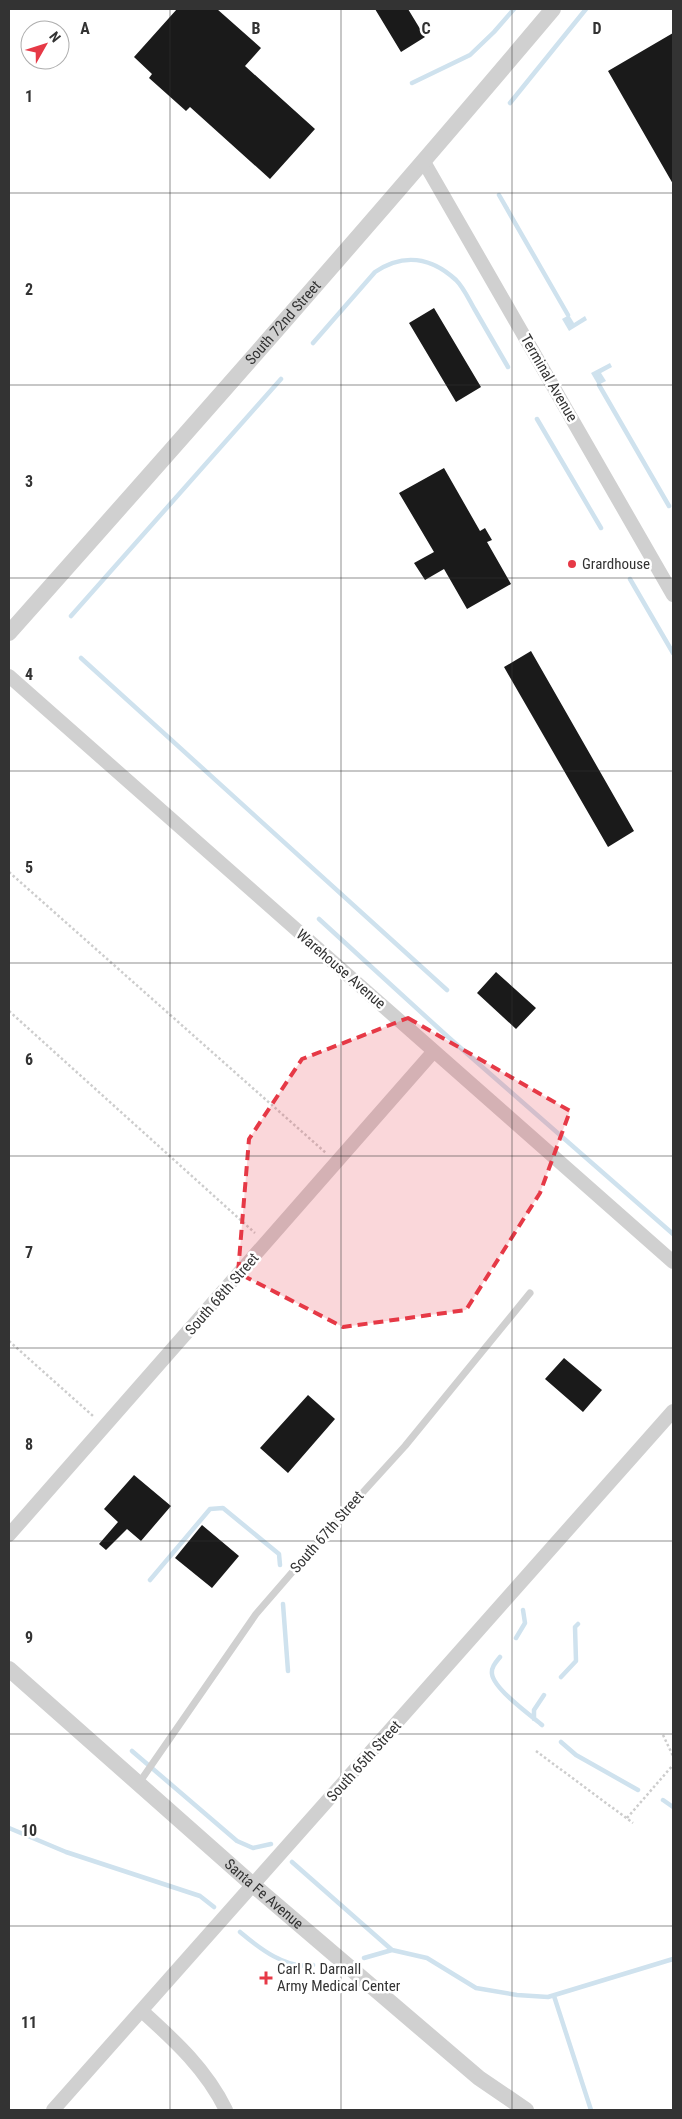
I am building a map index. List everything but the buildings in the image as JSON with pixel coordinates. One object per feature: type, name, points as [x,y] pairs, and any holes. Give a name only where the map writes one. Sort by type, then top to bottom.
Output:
[{"type":"street","name":"South 72nd Street","points":[[9,633],[424,162],[553,9]]},
{"type":"street","name":"Terminal Avenue","points":[[424,162],[673,595]]},
{"type":"street","name":"Warehouse Avenue","points":[[9,676],[673,1262]]},
{"type":"street","name":"South 68th Street","points":[[9,1535],[434,1051]]},
{"type":"street","name":"South 65th Street","points":[[53,2110],[673,1411]]},
{"type":"street","name":"Santa Fe Avenue","points":[[9,1669],[253,1885],[478,2078],[526,2110]]},
{"type":"street","points":[[142,2011],[176,2041],[198,2065],[217,2092],[226,2110]]},
{"type":"lane","name":"South 67th Street","points":[[139,1783],[256,1614],[405,1446],[530,1293]]},
{"type":"path","points":[[9,872],[336,1163]]},
{"type":"path","points":[[9,1011],[266,1243]]},
{"type":"path","points":[[9,1341],[105,1427]]},
{"type":"path","points":[[663,1735],[673,1756]]},
{"type":"path","points":[[536,1751],[633,1823]]},
{"type":"path","points":[[627,1818],[673,1765]]},
{"type":"highlighted area","points":[[408,1018],[570,1111],[540,1193],[466,1310],[343,1327],[238,1273],[249,1139],[302,1059]]},
{"type":"water","points":[[569,315],[574,323],[585,316],[587,320],[569,331],[562,319]]},
{"type":"water","points":[[610,363],[612,367],[601,373],[606,381],[598,385],[591,373]]},
{"type":"waterway","points":[[412,83],[470,55],[514,9]]},
{"type":"waterway","points":[[510,103],[586,9]]},
{"type":"waterway","points":[[499,195],[568,315]]},
{"type":"waterway","points":[[313,343],[375,272],[396,262],[417,260],[437,266],[459,283],[508,367]]},
{"type":"waterway","points":[[71,616],[281,379]]},
{"type":"waterway","points":[[599,385],[669,506]]},
{"type":"waterway","points":[[537,419],[601,528]]},
{"type":"waterway","points":[[630,579],[673,653]]},
{"type":"waterway","points":[[81,658],[447,990]]},
{"type":"waterway","points":[[319,919],[447,1036],[673,1234]]},
{"type":"waterway","points":[[150,1580],[210,1509],[223,1508],[279,1554],[280,1565]]},
{"type":"waterway","points":[[283,1604],[288,1671]]},
{"type":"waterway","points":[[516,1638],[525,1623],[523,1610]]},
{"type":"waterway","points":[[561,1677],[576,1661],[575,1627],[578,1624]]},
{"type":"waterway","points":[[500,1657],[492,1669],[494,1680],[513,1701],[542,1725]]},
{"type":"waterway","points":[[534,1719],[534,1710],[544,1695]]},
{"type":"waterway","points":[[561,1742],[576,1755],[638,1790]]},
{"type":"waterway","points":[[132,1751],[237,1841],[253,1848],[271,1844]]},
{"type":"waterway","points":[[663,1800],[673,1807]]},
{"type":"waterway","points":[[9,1828],[66,1852],[200,1896],[214,1907]]},
{"type":"waterway","points":[[292,1862],[392,1950]]},
{"type":"waterway","points":[[240,1932],[256,1945],[283,1961],[303,1966],[313,1965]]},
{"type":"waterway","points":[[364,1958],[392,1950],[427,1958],[476,1988],[517,1995],[548,1997],[673,1959]]},
{"type":"waterway","points":[[554,1996],[591,2110]]},
{"type":"place","name":"Grardhouse","points":[[572,564]]},
{"type":"place","name":"Carl R. Darnall Army Medical Center","points":[[266,1978]]}]
